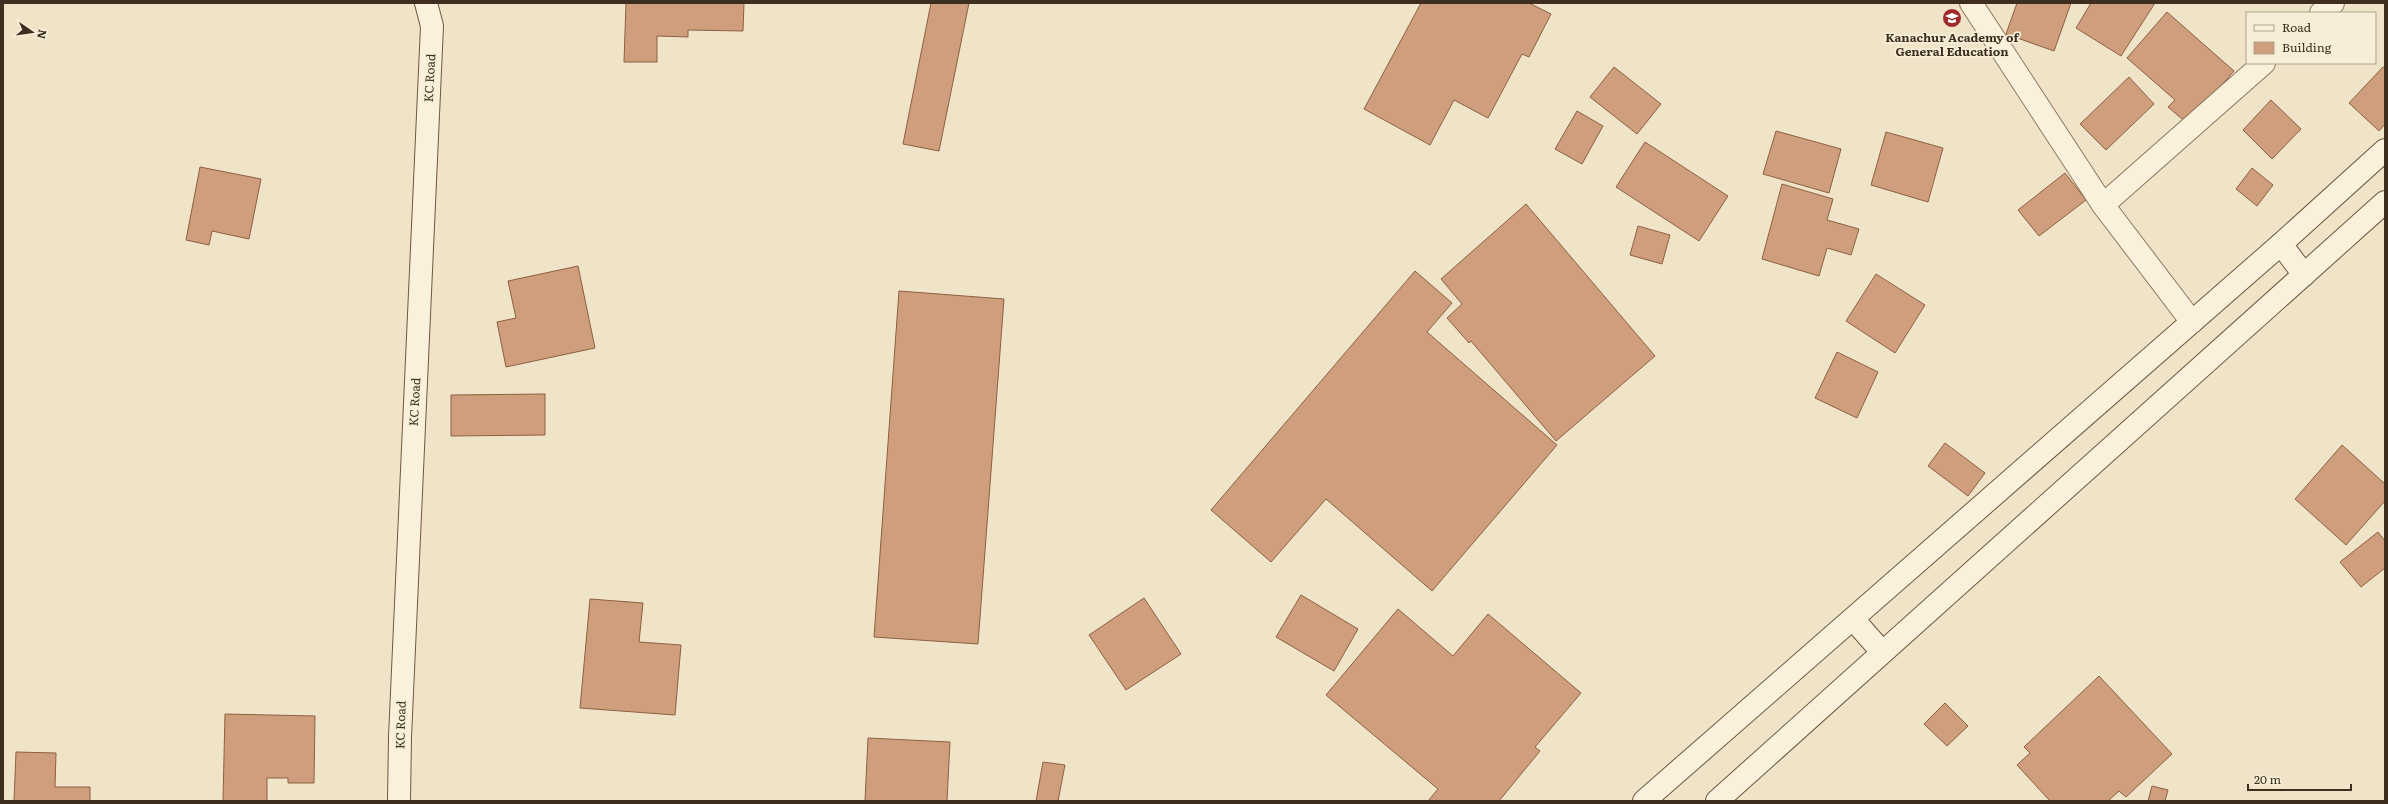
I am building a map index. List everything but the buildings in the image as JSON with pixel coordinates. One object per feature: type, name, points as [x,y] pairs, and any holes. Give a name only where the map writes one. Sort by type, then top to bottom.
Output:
[{"type":"main road","name":"KC Road","points":[[399,801],[400,737],[432,26],[426,3]]},
{"type":"main road","points":[[1972,3],[2103,205],[2192,322]]},
{"type":"main road","points":[[2322,12],[2333,3]]},
{"type":"main road","points":[[2103,205],[2263,64]]},
{"type":"main road","points":[[1644,801],[2282,244],[2385,150]]},
{"type":"main road","points":[[1717,801],[2385,202]]},
{"type":"main road","points":[[2282,244],[2304,274]]},
{"type":"main road","points":[[1853,618],[1882,652]]},
{"type":"place","name":"Kanachur Academy of General Education","points":[[1952,18]]}]
